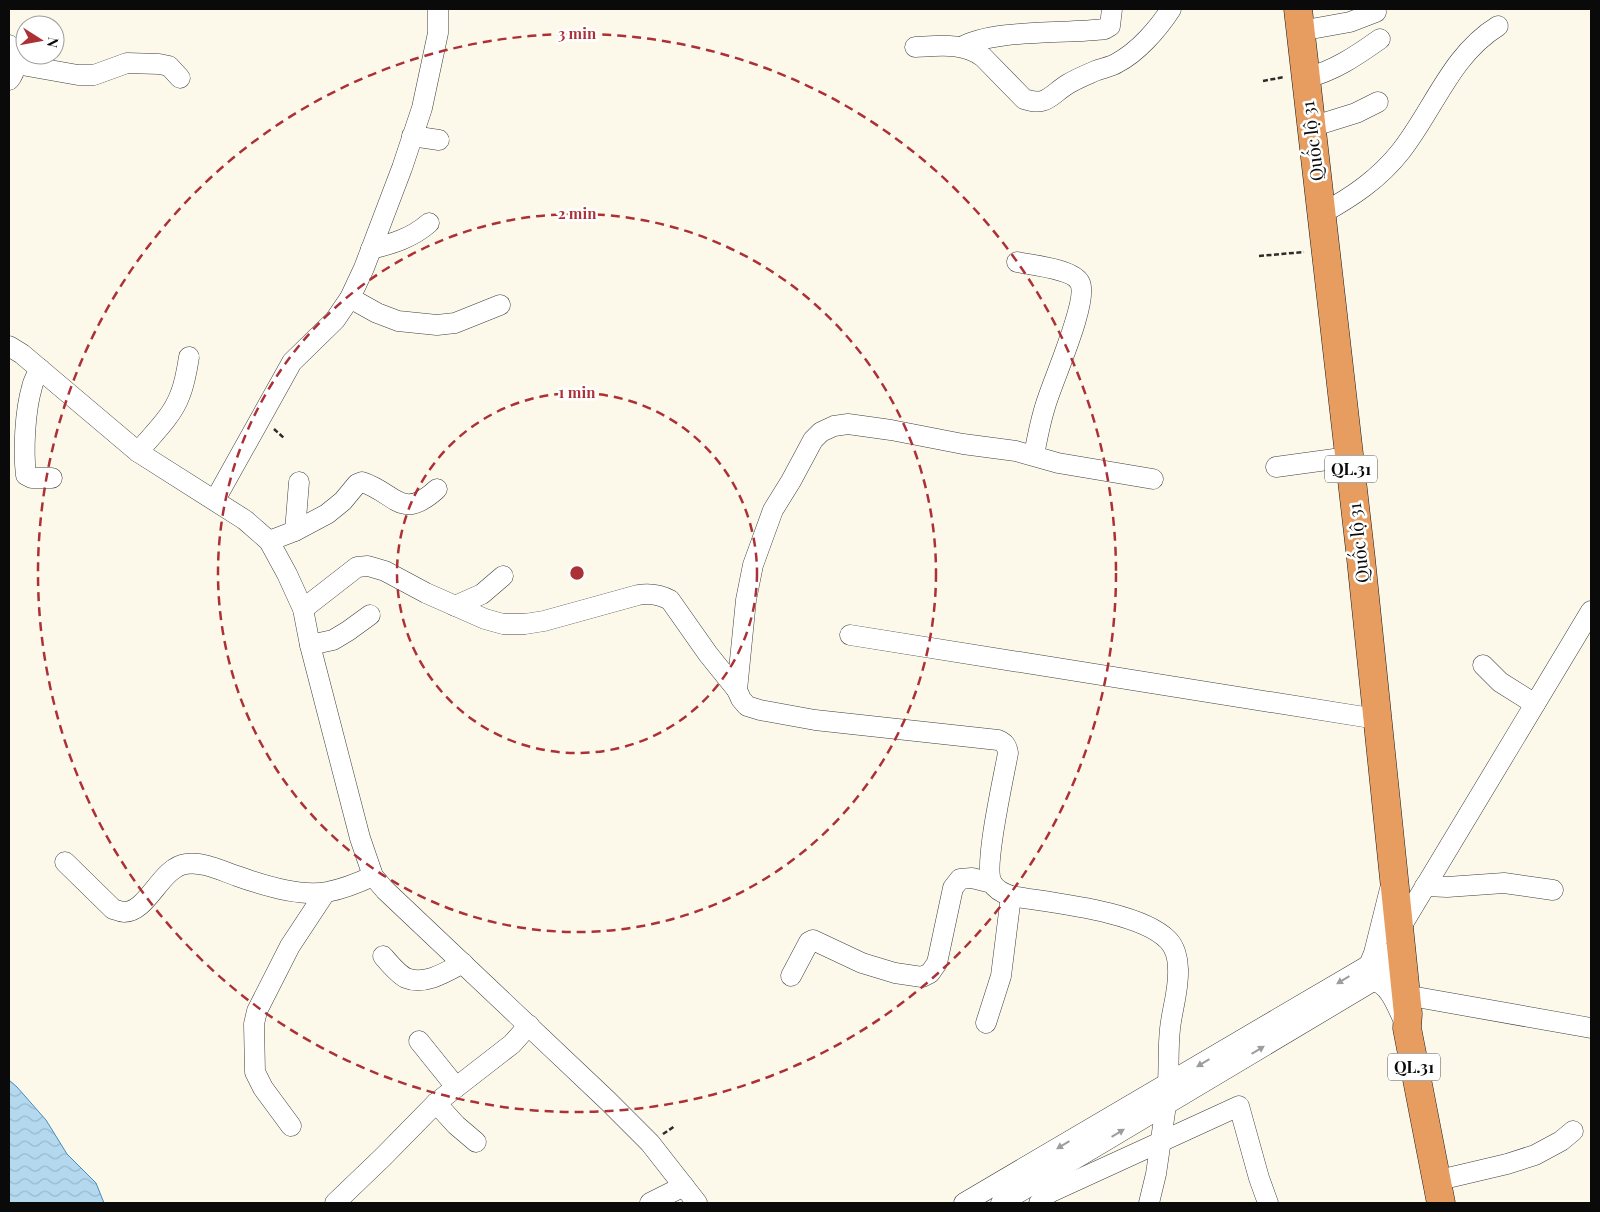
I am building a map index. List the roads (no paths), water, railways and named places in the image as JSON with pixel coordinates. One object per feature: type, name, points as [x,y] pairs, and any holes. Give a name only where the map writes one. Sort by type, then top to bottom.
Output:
[{"type":"highway","name":"Quốc lộ 31","points":[[1299,20],[1349,456],[1394,875],[1400,948]]},
{"type":"highway","name":"QL.31","points":[[1400,948],[1407,1028],[1438,1192]]},
{"type":"street","points":[[215,500],[292,362],[335,320],[350,298],[371,250],[422,108],[438,33],[438,9]]},
{"type":"street","points":[[915,47],[962,46],[970,42],[996,36],[1105,29],[1110,26],[1112,9]]},
{"type":"street","points":[[962,46],[983,57],[1024,99],[1033,102],[1043,102],[1067,85],[1095,71],[1117,64],[1134,52],[1153,32],[1170,9]]},
{"type":"street","points":[[1299,20],[1350,22],[1376,12]]},
{"type":"street","points":[[1321,214],[1370,184],[1388,167],[1402,150],[1466,53],[1485,34],[1498,26]]},
{"type":"street","points":[[1306,78],[1324,74],[1344,64],[1380,39]]},
{"type":"street","points":[[9,45],[12,72],[94,75],[128,63],[159,64],[169,66],[180,78]]},
{"type":"street","points":[[1311,127],[1356,112],[1378,102]]},
{"type":"street","points":[[412,136],[439,140]]},
{"type":"street","points":[[371,250],[403,240],[420,232],[429,223]]},
{"type":"street","points":[[1016,262],[1062,271],[1073,276],[1080,283],[1082,294],[1069,340],[1045,407],[1034,456]]},
{"type":"street","points":[[350,298],[377,313],[398,321],[437,326],[462,320],[500,306]]},
{"type":"street","points":[[9,346],[22,354],[138,452],[245,520],[269,542],[287,574],[303,609],[310,645],[360,838],[374,876],[385,890],[529,1025],[650,1143],[697,1203]]},
{"type":"street","points":[[138,452],[172,411],[180,396],[189,357]]},
{"type":"street","points":[[40,369],[17,426],[26,475],[32,478],[52,478]]},
{"type":"street","points":[[737,690],[746,600],[753,565],[773,510],[813,440],[821,432],[834,426],[848,424],[891,430],[1034,456],[1058,463],[1152,479]]},
{"type":"street","points":[[1276,467],[1349,456]]},
{"type":"street","points":[[294,532],[299,482]]},
{"type":"street","points":[[269,542],[294,532],[326,514],[343,501],[357,484],[362,482],[381,491],[395,501],[404,504],[416,503],[427,498],[437,489]]},
{"type":"street","points":[[303,609],[357,568],[368,566],[385,571],[426,593],[485,619],[504,624],[526,624],[638,595],[660,595],[670,600],[708,654],[737,690],[746,706],[815,720],[998,740],[1004,743],[1008,747],[1008,753],[993,831],[989,870],[992,883]]},
{"type":"street","points":[[455,606],[482,594],[503,576]]},
{"type":"street","points":[[310,645],[333,640],[370,615]]},
{"type":"street","points":[[1002,1203],[1166,1104],[1371,973],[1400,948],[1425,886],[1589,618]]},
{"type":"street","points":[[850,635],[1377,719]]},
{"type":"street","points":[[1483,665],[1500,682],[1535,704]]},
{"type":"street","points":[[65,862],[113,909],[124,912],[133,910],[143,902],[165,877],[184,864],[192,863],[257,884],[300,892],[325,893],[352,886],[374,876]]},
{"type":"street","points":[[964,1203],[1168,1083],[1371,973],[1394,875]]},
{"type":"street","points":[[791,976],[809,942],[813,940],[862,963],[895,973],[922,977],[930,973],[937,963],[953,888],[960,879],[972,878],[992,883],[1002,892],[1011,896],[1107,912],[1154,930],[1169,941],[1175,952],[1178,967],[1177,990],[1170,1028],[1168,1083]]},
{"type":"street","points":[[1425,886],[1446,887],[1504,883],[1554,890]]},
{"type":"street","points":[[291,1126],[263,1088],[255,1072],[254,1024],[257,1012],[290,946],[325,893]]},
{"type":"street","points":[[986,1024],[1001,976],[1011,896]]},
{"type":"street","points":[[383,956],[407,978],[422,980],[440,975],[463,963]]},
{"type":"street","points":[[1371,973],[1390,994],[1407,1028]]},
{"type":"street","points":[[1405,995],[1591,1028]]},
{"type":"street","points":[[335,1203],[436,1103],[512,1044],[529,1025]]},
{"type":"street","points":[[419,1041],[456,1087]]},
{"type":"street","points":[[436,1103],[456,1125],[476,1142]]},
{"type":"street","points":[[1149,1203],[1161,1143],[1166,1104]]},
{"type":"street","points":[[1039,1203],[1049,1193],[1238,1106],[1268,1203]]},
{"type":"street","points":[[1438,1192],[1507,1164],[1536,1155],[1573,1131]]},
{"type":"street","points":[[650,1203],[684,1186]]},
{"type":"water","points":[[9,1080],[46,1120],[67,1154],[96,1183],[104,1203],[9,1203]]}]
